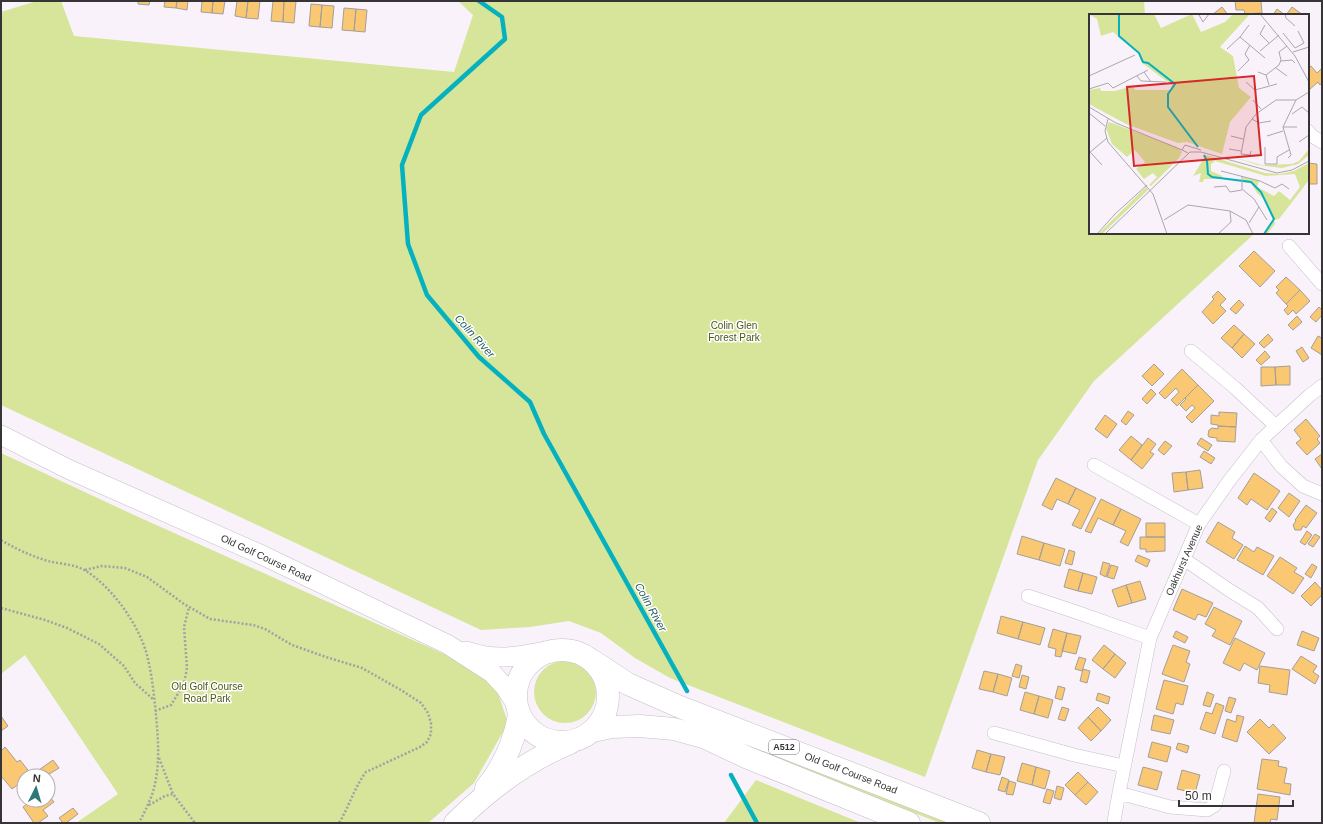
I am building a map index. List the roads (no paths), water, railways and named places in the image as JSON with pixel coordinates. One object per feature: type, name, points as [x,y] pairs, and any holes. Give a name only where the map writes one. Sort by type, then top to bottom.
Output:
[{"type":"highway","name":"A512","points":[[552,650],[567,650],[581,653],[593,661],[602,673],[608,686],[608,700],[605,714],[597,726],[582,737],[552,750],[521,769],[493,788],[462,816],[489,784],[506,759],[516,734],[518,709],[515,691],[519,677],[527,665],[538,656],[552,650]]},
{"type":"highway","name":"Old Golf Course Road","points":[[593,661],[628,684],[680,706],[979,823]]},
{"type":"highway","name":"A512","points":[[518,709],[526,726],[535,734],[547,740],[560,742],[582,737],[633,734],[677,740],[746,757],[909,823]]},
{"type":"street","points":[[1309,132],[1312,136],[1322,142]]},
{"type":"street","points":[[1289,246],[1322,284]]},
{"type":"street","points":[[1191,351],[1234,387],[1276,426]]},
{"type":"street","name":"Oakhurst Avenue","points":[[1114,821],[1150,638],[1200,524],[1229,481],[1261,440],[1322,386]]},
{"type":"street","name":"Old Golf Course Road","points":[[1,435],[68,469],[262,555],[447,644],[492,673],[505,687],[518,709]]},
{"type":"street","points":[[1261,440],[1280,466],[1303,486],[1322,494]]},
{"type":"street","points":[[1094,465],[1200,524]]},
{"type":"street","points":[[1184,558],[1229,590],[1258,608],[1277,629]]},
{"type":"street","points":[[1028,596],[1150,638]]},
{"type":"street","points":[[447,644],[480,655],[499,658],[552,650]]},
{"type":"street","points":[[994,733],[1074,755],[1124,766]]},
{"type":"street","points":[[1119,793],[1170,807],[1207,810],[1215,805],[1224,771]]},
{"type":"waterway","name":"Colin River","points":[[479,1],[502,17],[505,39],[421,115],[402,165],[408,244],[427,295],[479,357],[530,402],[544,434],[687,691]]},
{"type":"waterway","name":"Colin River","points":[[731,775],[757,823]]},
{"type":"park label","name":"Colin Glen Forest Park","points":[[734,330]]},
{"type":"park label","name":"Old Golf Course Road Park","points":[[207,692]]}]
